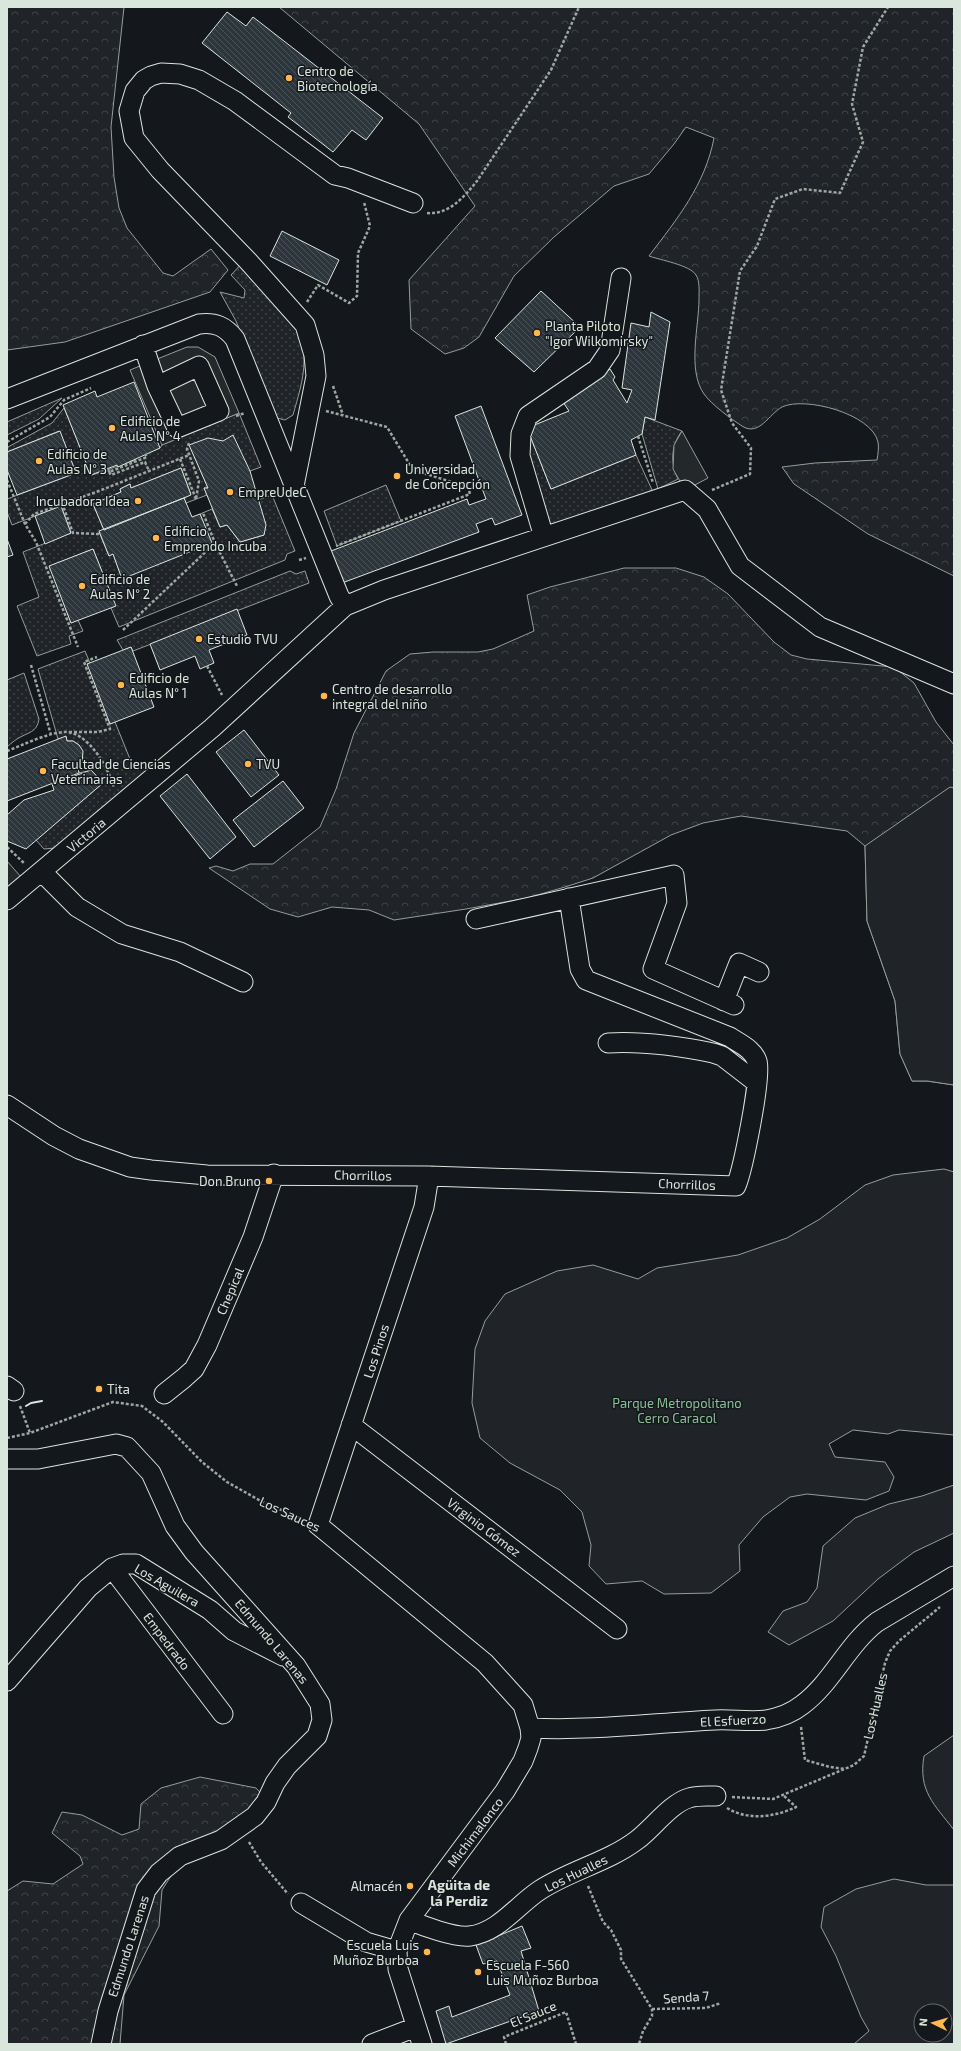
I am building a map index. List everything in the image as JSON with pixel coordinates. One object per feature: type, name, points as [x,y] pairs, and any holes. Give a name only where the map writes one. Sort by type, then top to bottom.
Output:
[{"type":"street","points":[[294,486],[316,376],[314,355],[305,325],[248,261],[160,170],[141,148],[134,138],[129,111],[135,91],[144,80],[160,73],[180,74],[199,80],[235,101],[334,175],[348,178],[413,203]]},
{"type":"street","points":[[544,537],[520,456],[521,434],[528,416],[597,369],[610,350],[621,278]]},
{"type":"street","points":[[7,399],[199,324],[218,324],[235,339],[294,486],[345,606],[384,590],[685,490],[707,509],[740,566],[820,627],[954,684]]},
{"type":"street","points":[[143,345],[157,386]]},
{"type":"street","name":"Victoria","points":[[7,900],[34,869],[164,769],[212,728],[345,606]]},
{"type":"street","points":[[34,869],[77,907],[122,934],[180,952],[243,982]]},
{"type":"street","points":[[476,919],[674,875],[677,903],[653,969],[729,1003],[739,963],[759,972]]},
{"type":"street","points":[[569,898],[580,970],[586,980],[730,1037],[750,1050],[757,1059],[759,1072],[757,1082],[722,1056],[713,1053],[641,1042],[608,1043]]},
{"type":"street","name":"Chorrillos","points":[[7,1105],[54,1136],[79,1149],[130,1167],[178,1173],[429,1176],[736,1186],[744,1163],[757,1082]]},
{"type":"street","name":"Chepical","points":[[164,1394],[194,1369],[206,1345],[253,1237],[274,1174]]},
{"type":"street","name":"Los Pinos","points":[[318,1525],[424,1207],[429,1176]]},
{"type":"street","name":"Virginio Gómez","points":[[351,1425],[617,1629]]},
{"type":"street","name":"Edmundo Larenas","points":[[7,1459],[38,1458],[116,1444],[128,1447],[151,1473],[175,1526],[194,1552],[290,1659],[320,1704],[322,1720],[317,1736],[287,1766],[275,1783],[266,1802],[255,1816],[242,1827],[221,1840],[180,1856],[159,1873],[146,1890],[108,2011],[101,2044]]},
{"type":"street","name":"Los Sauces","points":[[318,1525],[485,1663],[523,1705],[530,1728]]},
{"type":"street","name":"Los Aguilera","points":[[7,1681],[88,1588],[112,1568],[123,1564],[136,1564],[210,1610],[234,1630],[290,1659]]},
{"type":"street","name":"Empedrado","points":[[112,1568],[223,1714]]},
{"type":"street","name":"El Esfuerzo","points":[[530,1728],[584,1728],[714,1720],[765,1720],[785,1715],[802,1706],[823,1685],[867,1630],[877,1622],[954,1576]]},
{"type":"street","name":"Michimalonco","points":[[419,2036],[398,1969],[397,1951],[409,1920],[505,1791],[523,1761],[531,1738],[530,1728]]},
{"type":"street","name":"Los Hualles","points":[[409,1920],[427,1928],[469,1936],[485,1932],[496,1926],[540,1890],[582,1868],[624,1849],[639,1839],[677,1804],[689,1798],[716,1796]]},
{"type":"street","points":[[301,1903],[366,1942],[397,1951]]},
{"type":"street","points":[[372,2044],[419,2036]]},
{"type":"path","points":[[413,203],[421,212],[435,213],[451,208],[466,195],[551,70],[579,7]]},
{"type":"path","points":[[685,490],[713,490],[750,474],[751,448],[732,423],[721,390],[740,271],[757,246],[775,199],[803,189],[840,193],[863,142],[852,104],[863,47],[888,7]]},
{"type":"path","points":[[306,304],[318,285],[349,303],[357,296],[358,253],[370,226]]},
{"type":"path","points":[[7,442],[50,417],[64,400],[91,388]]},
{"type":"path","points":[[299,560],[470,494],[468,487],[412,470],[387,427],[319,409]]},
{"type":"path","points":[[231,417],[244,412],[248,419]]},
{"type":"path","points":[[638,436],[653,483]]},
{"type":"path","points":[[180,459],[196,499],[200,480],[187,449],[189,442]]},
{"type":"path","points":[[145,454],[147,457],[109,471],[111,476],[145,462],[149,471]]},
{"type":"path","points":[[25,524],[34,514],[123,482],[189,455]]},
{"type":"path","points":[[7,480],[25,524],[36,542],[78,647]]},
{"type":"path","points":[[123,482],[124,486]]},
{"type":"path","points":[[62,503],[73,533],[99,534]]},
{"type":"path","points":[[203,513],[215,543],[237,586]]},
{"type":"path","points":[[123,630],[215,543]]},
{"type":"path","points":[[7,751],[51,735],[67,732],[98,732],[110,729],[84,662],[97,657]]},
{"type":"path","points":[[31,665],[51,735]]},
{"type":"path","points":[[207,666],[225,700]]},
{"type":"path","points":[[67,732],[78,737],[95,750],[104,763],[114,789]]},
{"type":"path","points":[[7,847],[34,869]]},
{"type":"path","points":[[10,1388],[30,1432]]},
{"type":"path","name":"Los Sauces","points":[[7,1438],[30,1432],[113,1402],[142,1406],[163,1422],[202,1462],[227,1482],[259,1500],[318,1525]]},
{"type":"path","name":"Los Hualles","points":[[716,1796],[764,1800],[783,1795],[854,1765],[864,1756],[885,1663],[890,1651],[941,1606]]},
{"type":"path","points":[[802,1706],[800,1734],[805,1760],[830,1767],[845,1769]]},
{"type":"path","points":[[716,1796],[724,1806],[735,1813],[763,1816],[781,1814],[796,1807],[783,1795]]},
{"type":"path","points":[[242,1827],[261,1862],[289,1895],[301,1903]]},
{"type":"path","points":[[582,1868],[603,1922],[611,1930],[621,1950],[621,1959],[652,2009],[652,2016],[643,2031],[639,2044]]},
{"type":"path","name":"Senda 7","points":[[652,2009],[706,2008],[721,2003]]},
{"type":"path","name":"El Sauce","points":[[506,2044],[504,2037],[566,2012],[576,2044]]},
{"type":"green space","points":[[7,7],[124,7],[111,127],[114,177],[119,208],[127,228],[163,273],[173,276],[211,249],[228,270],[210,292],[65,342],[7,350]]},
{"type":"green space","points":[[279,7],[954,7],[954,576],[868,534],[794,484],[782,467],[815,463],[877,460],[878,442],[873,432],[864,423],[836,410],[821,406],[792,404],[777,410],[759,427],[748,429],[732,419],[711,402],[704,394],[696,373],[695,361],[699,310],[699,287],[697,277],[693,271],[688,268],[649,256],[689,201],[704,171],[714,138],[686,127],[649,174],[614,186],[554,237],[514,276],[479,337],[464,348],[445,354],[411,329],[409,280],[475,206],[419,124]]},
{"type":"green space","points":[[245,260],[284,306],[299,332],[303,346],[304,368],[300,388],[293,415],[285,420],[277,418],[271,407],[236,321],[220,292],[244,298],[245,290],[231,275]]},
{"type":"green space","points":[[62,398],[39,419],[7,435],[7,422]]},
{"type":"green space","points":[[64,408],[92,475],[136,460],[135,458],[160,448],[162,445],[239,413],[261,467],[250,471],[223,441],[190,446],[208,488],[204,488],[207,495],[186,503],[184,498],[191,494],[181,468],[131,488],[130,484],[120,489],[121,492],[93,504],[104,530],[99,532],[109,556],[113,554],[122,578],[211,542],[200,514],[212,509],[220,527],[227,525],[240,542],[264,535],[258,500],[272,495],[295,551],[287,554],[285,560],[119,627],[111,608],[115,606],[93,549],[50,566],[71,623],[78,620],[83,631],[69,636],[71,644],[37,656],[17,606],[39,597],[23,552],[71,533],[61,506],[12,525],[7,512],[7,499],[76,473],[59,431],[7,452],[8,447],[52,423]]},
{"type":"green space","points":[[645,417],[682,431],[678,436],[673,454],[675,473],[678,479],[658,489],[642,434]]},
{"type":"green space","points":[[531,438],[551,489],[636,455],[653,492],[551,529],[523,441]]},
{"type":"green space","points":[[386,485],[401,521],[337,546],[324,511]]},
{"type":"green space","points":[[624,568],[676,568],[704,577],[728,594],[774,642],[791,655],[807,659],[894,667],[914,683],[936,722],[954,745],[954,1085],[927,1081],[912,1081],[900,1054],[895,1001],[867,921],[865,846],[847,831],[741,816],[703,823],[671,835],[593,878],[565,887],[527,898],[394,920],[369,910],[332,907],[298,917],[270,909],[209,868],[216,866],[233,871],[250,864],[273,864],[320,827],[336,789],[354,733],[386,671],[410,654],[433,652],[478,652],[493,649],[534,631],[527,595],[550,587]]},
{"type":"green space","points":[[290,571],[296,574],[305,571],[309,583],[133,651],[131,647],[123,650],[117,640]]},
{"type":"green space","points":[[85,651],[90,663],[88,664],[110,724],[115,722],[132,764],[140,767],[146,767],[159,760],[55,848],[44,849],[36,840],[103,783],[91,770],[79,773],[78,768],[83,758],[79,745],[73,741],[67,741],[66,737],[58,739],[38,669]]},
{"type":"green space","points":[[24,673],[39,719],[38,724],[34,730],[17,739],[7,747],[7,680]]},
{"type":"green space","points":[[950,787],[954,788],[954,1085],[927,1081],[912,1081],[900,1054],[895,1001],[867,921],[865,846]]},
{"type":"green space","name":"Parque Metropolitano Cerro Caracol","points":[[944,1169],[954,1172],[954,1435],[899,1430],[888,1434],[853,1430],[829,1444],[835,1457],[885,1462],[894,1477],[889,1491],[866,1500],[807,1494],[790,1497],[763,1517],[739,1545],[740,1571],[711,1593],[664,1594],[642,1581],[606,1584],[589,1566],[591,1545],[582,1512],[560,1490],[510,1463],[480,1438],[472,1403],[475,1349],[485,1321],[505,1294],[557,1271],[593,1265],[638,1279],[657,1268],[738,1255],[787,1238],[820,1219],[865,1185],[893,1175]]},
{"type":"green space","points":[[954,1485],[954,1533],[914,1552],[878,1579],[833,1621],[789,1645],[768,1632],[783,1611],[807,1602],[817,1588],[823,1546],[855,1518],[889,1504],[922,1496]]},
{"type":"green space","points":[[954,1735],[954,1830],[929,1796],[923,1779],[923,1768],[924,1756]]},
{"type":"green space","points":[[200,1777],[256,1788],[273,1806],[178,1865],[162,1890],[159,1926],[124,1995],[120,2044],[7,2044],[7,1891],[23,1881],[53,1884],[83,1864],[80,1856],[52,1833],[62,1812],[82,1815],[122,1835],[139,1829],[141,1804],[161,1788]]},
{"type":"green space","points":[[894,1879],[926,1885],[954,1885],[954,2044],[854,2044],[869,2031],[861,2017],[836,1956],[821,1927],[824,1907],[856,1889]]},
{"type":"shaded area","points":[[187,347],[198,347],[215,357],[239,413],[162,445],[130,370]]},
{"type":"shaded area","points":[[682,431],[708,478],[693,486],[681,483],[673,469],[674,445]]},
{"type":"shaded area","points":[[7,861],[21,877],[7,888]]},
{"type":"building","name":"Centro de Biotecnología","points":[[227,12],[246,26],[253,17],[383,118],[366,140],[352,130],[333,152],[288,117],[291,113],[202,43]]},
{"type":"building","points":[[282,231],[339,260],[327,285],[270,256]]},
{"type":"building","name":"Planta Piloto \"Igor Wilkomirsky\"","points":[[541,291],[580,327],[534,372],[495,338]]},
{"type":"building","points":[[651,312],[670,322],[655,420],[645,417],[642,434],[631,440],[636,455],[551,489],[527,428],[569,411],[563,402],[610,369],[615,377],[613,380],[627,403],[632,390],[622,388],[631,323],[649,327]]},
{"type":"building","name":"Edificio de Aulas N° 4","points":[[134,382],[160,448],[118,467],[117,465],[91,475],[63,405],[95,391],[97,397]]},
{"type":"building","points":[[481,406],[522,515],[495,525],[492,518],[476,524],[479,532],[342,583],[331,551],[467,499],[469,505],[486,499],[455,416]]},
{"type":"building","name":"Edificio de Aulas N° 3","points":[[60,431],[76,473],[17,495],[7,470],[7,452]]},
{"type":"building","name":"EmpreUdeC","points":[[233,435],[250,471],[266,525],[264,535],[240,542],[227,525],[220,527],[204,488],[208,488],[189,445],[208,438],[223,441]]},
{"type":"building","name":"Incubadora Idea","points":[[181,468],[191,495],[104,530],[93,504],[121,492],[120,489],[130,484],[131,488]]},
{"type":"building","name":"Edificio Emprendo Incuba","points":[[184,498],[192,517],[200,514],[212,543],[122,579],[113,554],[109,556],[99,531]]},
{"type":"building","points":[[61,506],[71,533],[45,544],[35,516]]},
{"type":"building","points":[[7,539],[13,555],[7,557]]},
{"type":"building","name":"Edificio de Aulas N° 2","points":[[93,549],[116,606],[71,623],[49,566]]},
{"type":"building","name":"Estudio TVU","points":[[237,609],[247,635],[209,650],[214,663],[200,669],[195,656],[160,670],[150,644]]},
{"type":"building","name":"Edificio de Aulas N° 1","points":[[131,647],[154,707],[110,724],[87,664]]},
{"type":"building","name":"TVU","points":[[244,730],[279,775],[251,797],[216,752]]},
{"type":"building","name":"Facultad de Ciencias Veterinarias","points":[[66,736],[67,741],[73,741],[79,745],[83,751],[82,764],[78,768],[79,773],[7,801],[7,759]]},
{"type":"building","points":[[91,770],[103,783],[26,849],[7,841],[7,815],[24,800],[54,790],[52,784]]},
{"type":"building","points":[[187,774],[236,837],[210,859],[160,796]]},
{"type":"building","points":[[283,781],[304,808],[254,847],[233,820]]},
{"type":"building","points":[[522,1926],[531,1948],[521,1951],[539,2011],[446,2044],[436,2011],[449,2006],[452,2017],[510,1995],[497,1961],[483,1964],[476,1945]]},
{"type":"wall","points":[[26,1406],[31,1403],[42,1401]]},
{"type":"place","name":"Centro de Biotecnología","points":[[289,78]]},
{"type":"place","name":"Planta Piloto \"Igor Wilkomirsky\"","points":[[537,333]]},
{"type":"place","name":"Edificio de Aulas N° 4","points":[[112,428]]},
{"type":"place","name":"Edificio de Aulas N° 3","points":[[39,461]]},
{"type":"place","name":"Universidad de Concepción","points":[[397,476]]},
{"type":"place","name":"EmpreUdeC","points":[[230,492]]},
{"type":"place","name":"Incubadora Idea","points":[[138,501]]},
{"type":"place","name":"Edificio Emprendo Incuba","points":[[156,538]]},
{"type":"place","name":"Edificio de Aulas N° 2","points":[[82,586]]},
{"type":"place","name":"Estudio TVU","points":[[199,639]]},
{"type":"place","name":"Edificio de Aulas N° 1","points":[[121,685]]},
{"type":"place","name":"Centro de desarrollo integral del niño","points":[[324,696]]},
{"type":"place","name":"TVU","points":[[248,764]]},
{"type":"place","name":"Facultad de Ciencias Veterinarias","points":[[43,771]]},
{"type":"place","name":"Don Bruno","points":[[269,1181]]},
{"type":"place","name":"Tita","points":[[99,1389]]},
{"type":"place","name":"Almacén","points":[[410,1886]]},
{"type":"place","name":"Escuela Luis Muñoz Burboa","points":[[427,1952]]},
{"type":"place","name":"Escuela F-560 Luis Muñoz Burboa","points":[[478,1972]]},
{"type":"district","name":"Agüita de la Perdiz","points":[[459,1894]]}]
